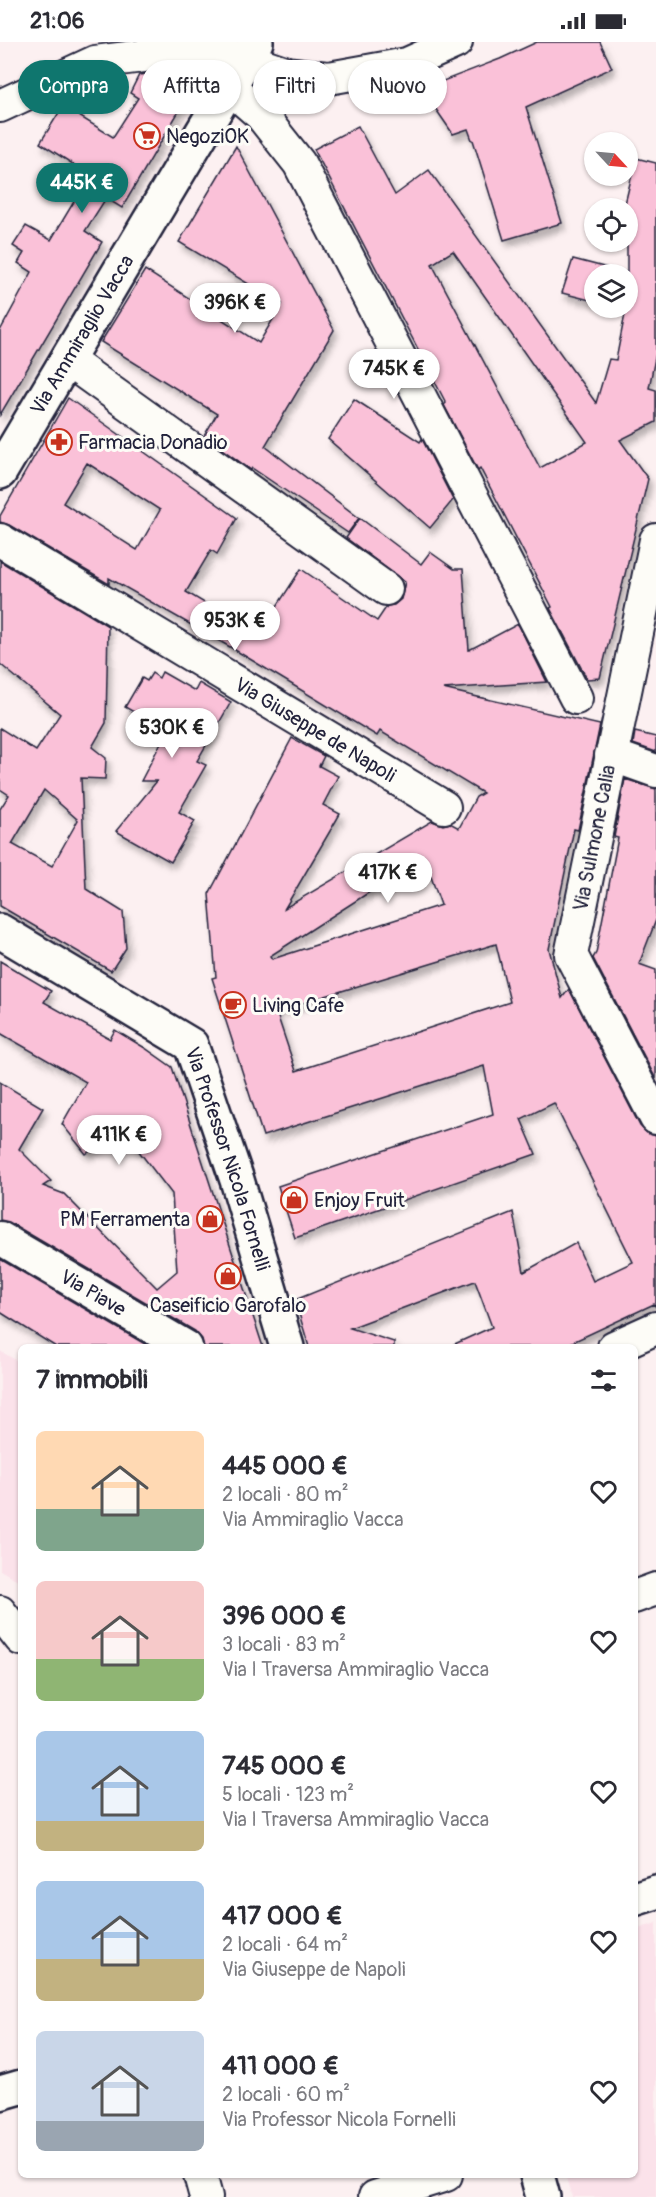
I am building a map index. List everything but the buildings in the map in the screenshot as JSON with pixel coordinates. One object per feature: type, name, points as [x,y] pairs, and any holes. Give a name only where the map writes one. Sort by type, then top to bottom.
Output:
[{"type":"street","points":[[0,106],[95,62],[192,50],[251,50],[287,73],[329,78],[407,64],[456,42]]},
{"type":"street","name":"Via Ammiraglio Vacca","points":[[241,67],[251,50]]},
{"type":"street","points":[[241,98],[261,115],[299,163],[576,698]]},
{"type":"street","name":"Via Ammiraglio Vacca","points":[[0,472],[213,114]]},
{"type":"street","points":[[67,360],[386,589]]},
{"type":"street","name":"Via Giuseppe de Napoli","points":[[0,540],[444,807]]},
{"type":"street","name":"Via Sulmone Calia","points":[[656,540],[610,755],[571,955],[656,1118]]},
{"type":"street","points":[[610,755],[656,771]]},
{"type":"street","name":"Via Professor Nicola Fornelli","points":[[0,931],[191,1045],[237,1180],[286,1344]]},
{"type":"street","name":"Via Piave","points":[[0,1238],[181,1344]]},
{"type":"street","points":[[621,1344],[656,1328]]},
{"type":"street","points":[[638,1596],[656,1589]]},
{"type":"street","points":[[0,1612],[18,1635]]},
{"type":"street","points":[[0,1658],[18,1647]]},
{"type":"street","points":[[638,1898],[656,1892]]},
{"type":"street","points":[[0,2093],[18,2088]]},
{"type":"street","points":[[201,2178],[206,2197]]},
{"type":"street","points":[[375,2197],[436,2178]]},
{"type":"street","points":[[538,2178],[543,2197]]},
{"type":"shaded area","points":[[0,1351],[18,1361],[18,1580],[0,1570]]},
{"type":"shaded area","points":[[656,1923],[656,2197],[572,2197],[566,2178],[638,2178],[638,1929]]},
{"type":"place","name":"NegoziOK","points":[[147,136]]},
{"type":"place","name":"Farmacia Donadio","points":[[59,442]]},
{"type":"place","name":"Living Cafe","points":[[233,1005]]},
{"type":"place","name":"Enjoy Fruit","points":[[294,1200]]},
{"type":"place","name":"PM Ferramenta","points":[[210,1219]]},
{"type":"place","name":"Caseificio Garofalo","points":[[228,1276]]}]
